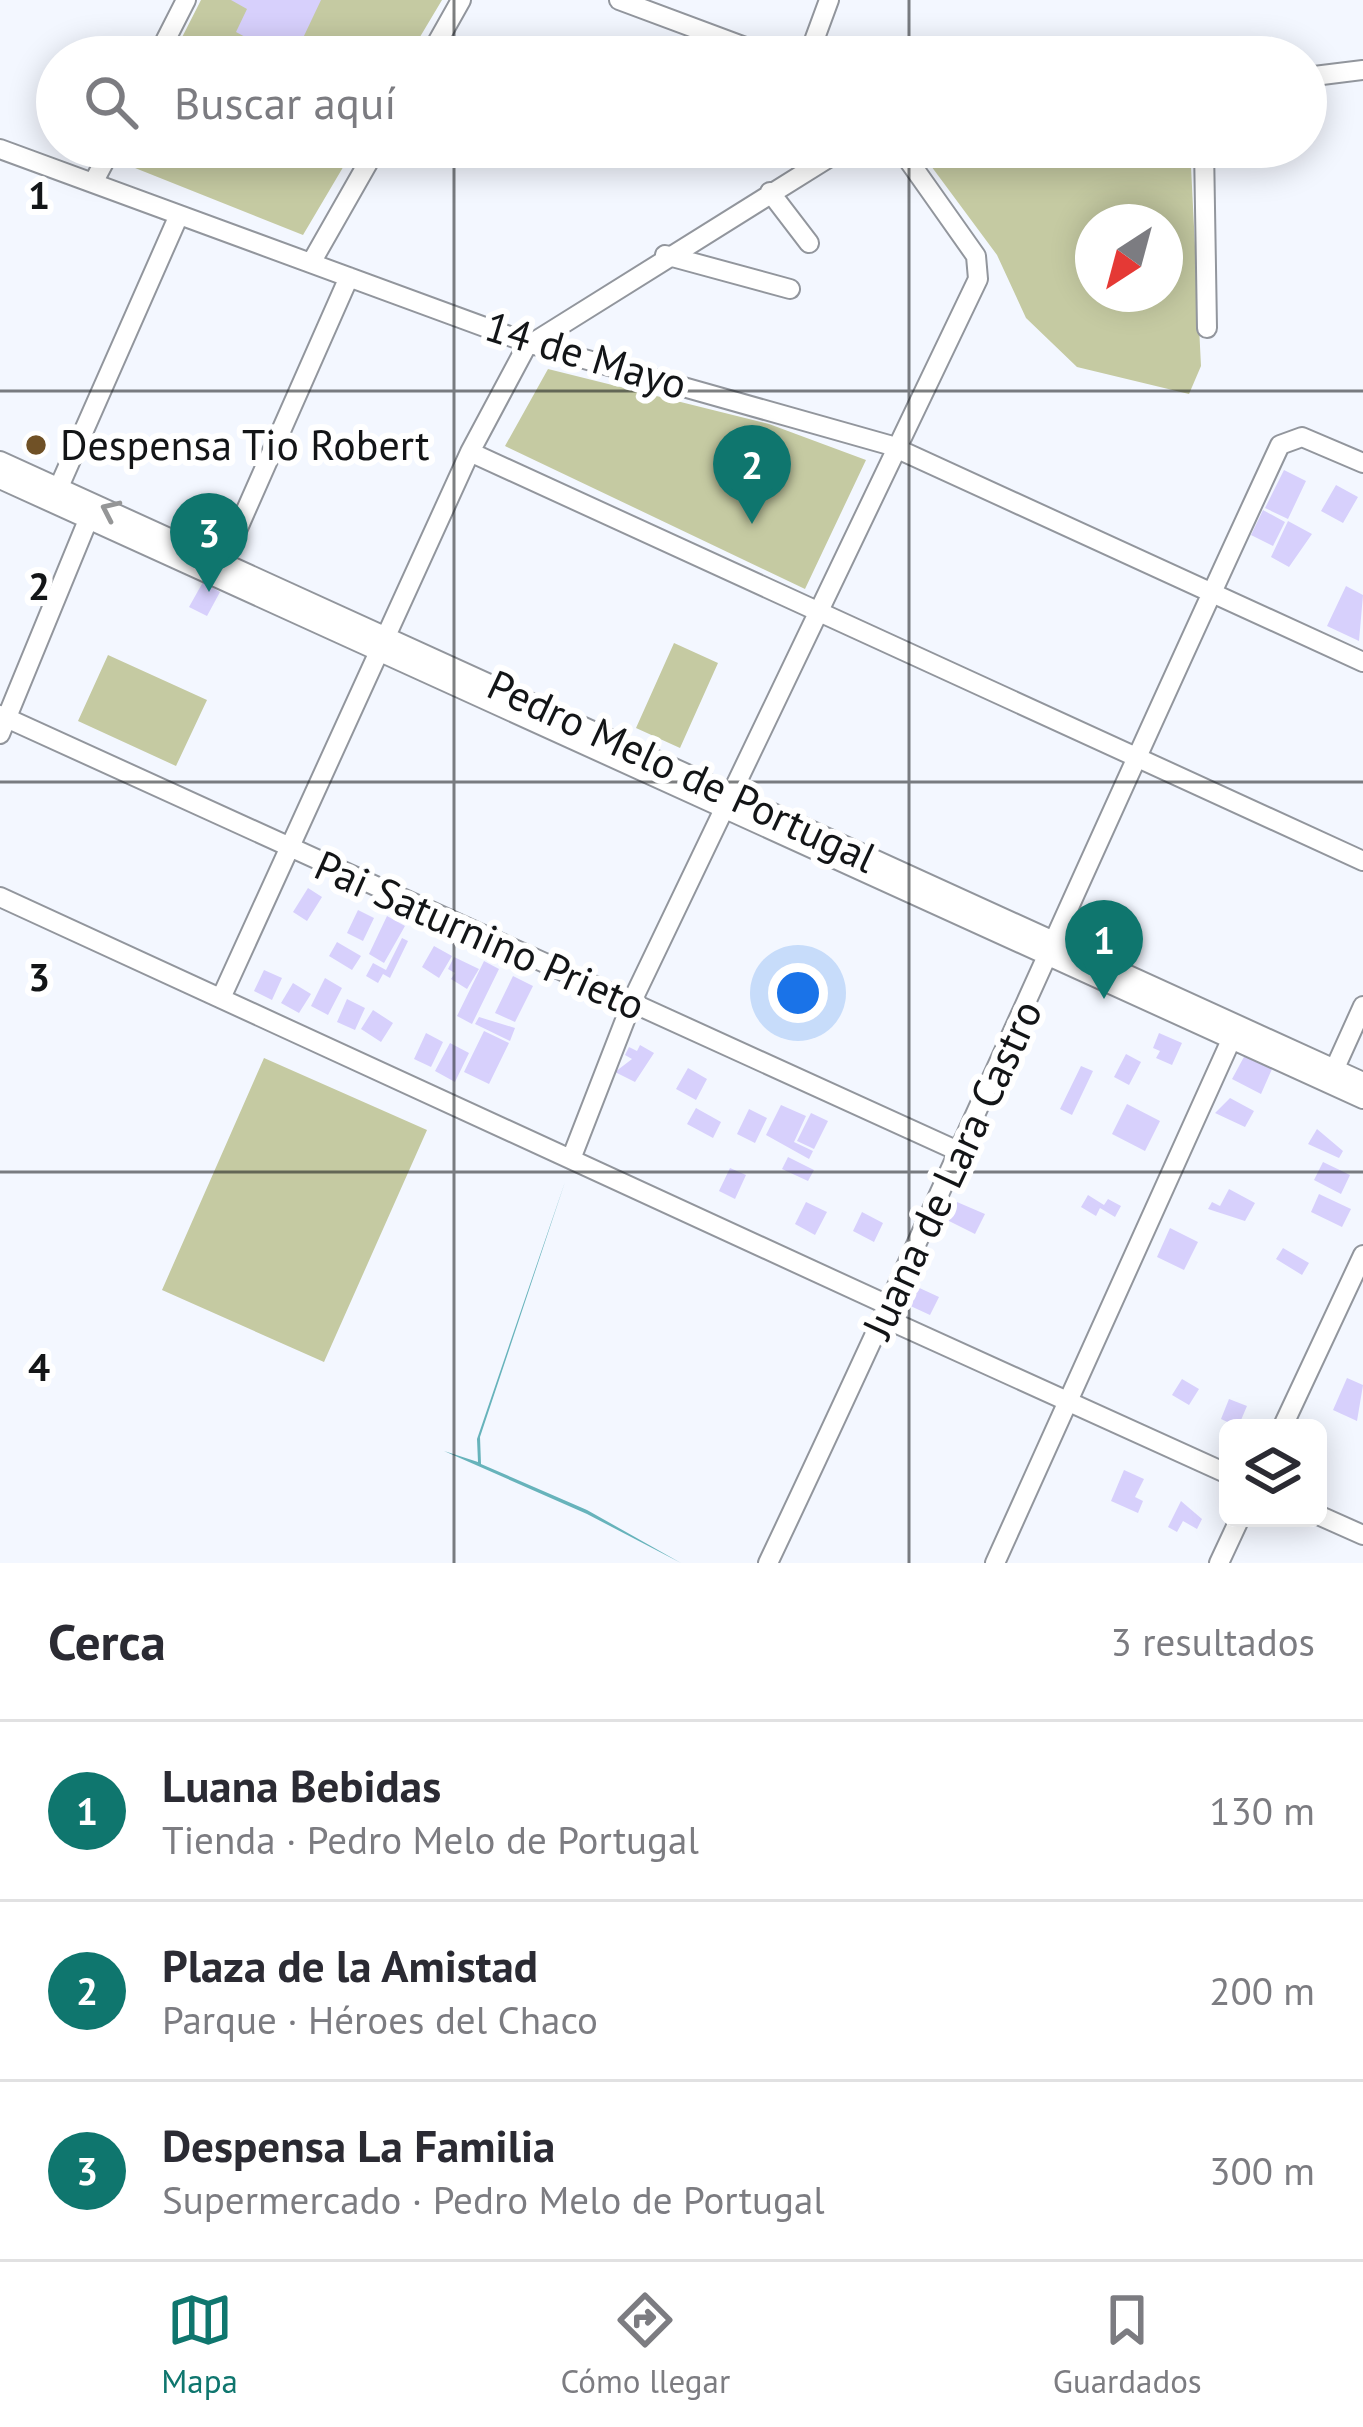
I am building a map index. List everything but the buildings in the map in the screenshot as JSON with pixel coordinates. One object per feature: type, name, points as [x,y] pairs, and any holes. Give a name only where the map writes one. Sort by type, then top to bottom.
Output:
[{"type":"street","points":[[168,36],[186,0]]},
{"type":"street","points":[[441,36],[461,0]]},
{"type":"street","points":[[619,0],[716,36]]},
{"type":"street","points":[[816,36],[830,0]]},
{"type":"street","points":[[1327,74],[1363,70]]},
{"type":"street","name":"14 de Mayo","points":[[0,149],[36,162]]},
{"type":"street","name":"14 de Mayo","points":[[52,168],[532,344],[897,449],[1363,662]]},
{"type":"street","points":[[93,183],[101,168]]},
{"type":"street","points":[[310,263],[365,168]]},
{"type":"street","points":[[221,998],[470,452],[532,344],[665,255],[811,168]]},
{"type":"street","points":[[571,1159],[632,1004],[981,270],[914,168]]},
{"type":"street","points":[[1204,168],[1207,328]]},
{"type":"street","points":[[770,192],[809,243]]},
{"type":"street","points":[[55,495],[179,214]]},
{"type":"street","points":[[665,255],[790,289]]},
{"type":"street","points":[[220,570],[349,277]]},
{"type":"street","name":"Juana de Lara Castro","points":[[768,1563],[1053,950],[1134,758],[1280,445],[1302,437],[1363,463]]},
{"type":"street","points":[[470,452],[1363,862]]},
{"type":"street","name":"Pedro Melo de Portugal","points":[[0,461],[88,520],[220,570]]},
{"type":"street","name":"Pedro Melo de Portugal","points":[[0,479],[55,495],[580,733],[1331,1076],[1363,1099]]},
{"type":"street","points":[[2,722],[88,520]]},
{"type":"street","name":"Pai Saturnino Prieto","points":[[2,722],[960,1152]]},
{"type":"street","points":[[0,897],[571,1159],[1069,1402],[1219,1470]]},
{"type":"street","points":[[1331,1076],[1363,1006]]},
{"type":"street","points":[[995,1563],[1234,1032]]},
{"type":"street","name":"Pedro Melo de Portugal","points":[[1331,1076],[1363,1082]]},
{"type":"street","points":[[1286,1419],[1363,1255]]},
{"type":"street","points":[[1327,1519],[1363,1535]]},
{"type":"street","points":[[1219,1563],[1236,1527]]},
{"type":"green space","points":[[201,0],[442,0],[421,36],[183,36]]},
{"type":"green space","points":[[135,168],[343,168],[303,235]]},
{"type":"green space","points":[[933,168],[1191,168],[1201,366],[1189,394],[1077,367],[1026,318],[997,255]]},
{"type":"green space","points":[[548,369],[769,424],[866,460],[805,589],[505,446]]},
{"type":"green space","points":[[674,643],[718,663],[680,748],[636,728]]},
{"type":"green space","points":[[108,655],[207,700],[176,766],[78,721]]},
{"type":"green space","points":[[264,1058],[427,1130],[324,1362],[162,1290]]},
{"type":"water","points":[[565,1182],[480,1437],[481,1464],[587,1510],[681,1563],[587,1514],[444,1451],[478,1462],[477,1439]]},
{"type":"place","name":"Despensa Tio Robert","points":[[36,445]]},
{"type":"place","name":"Plaza de la Amistad","points":[[752,524]]},
{"type":"place","name":"Despensa La Familia","points":[[209,592]]},
{"type":"place","name":"Luana Bebidas","points":[[1104,999]]}]
